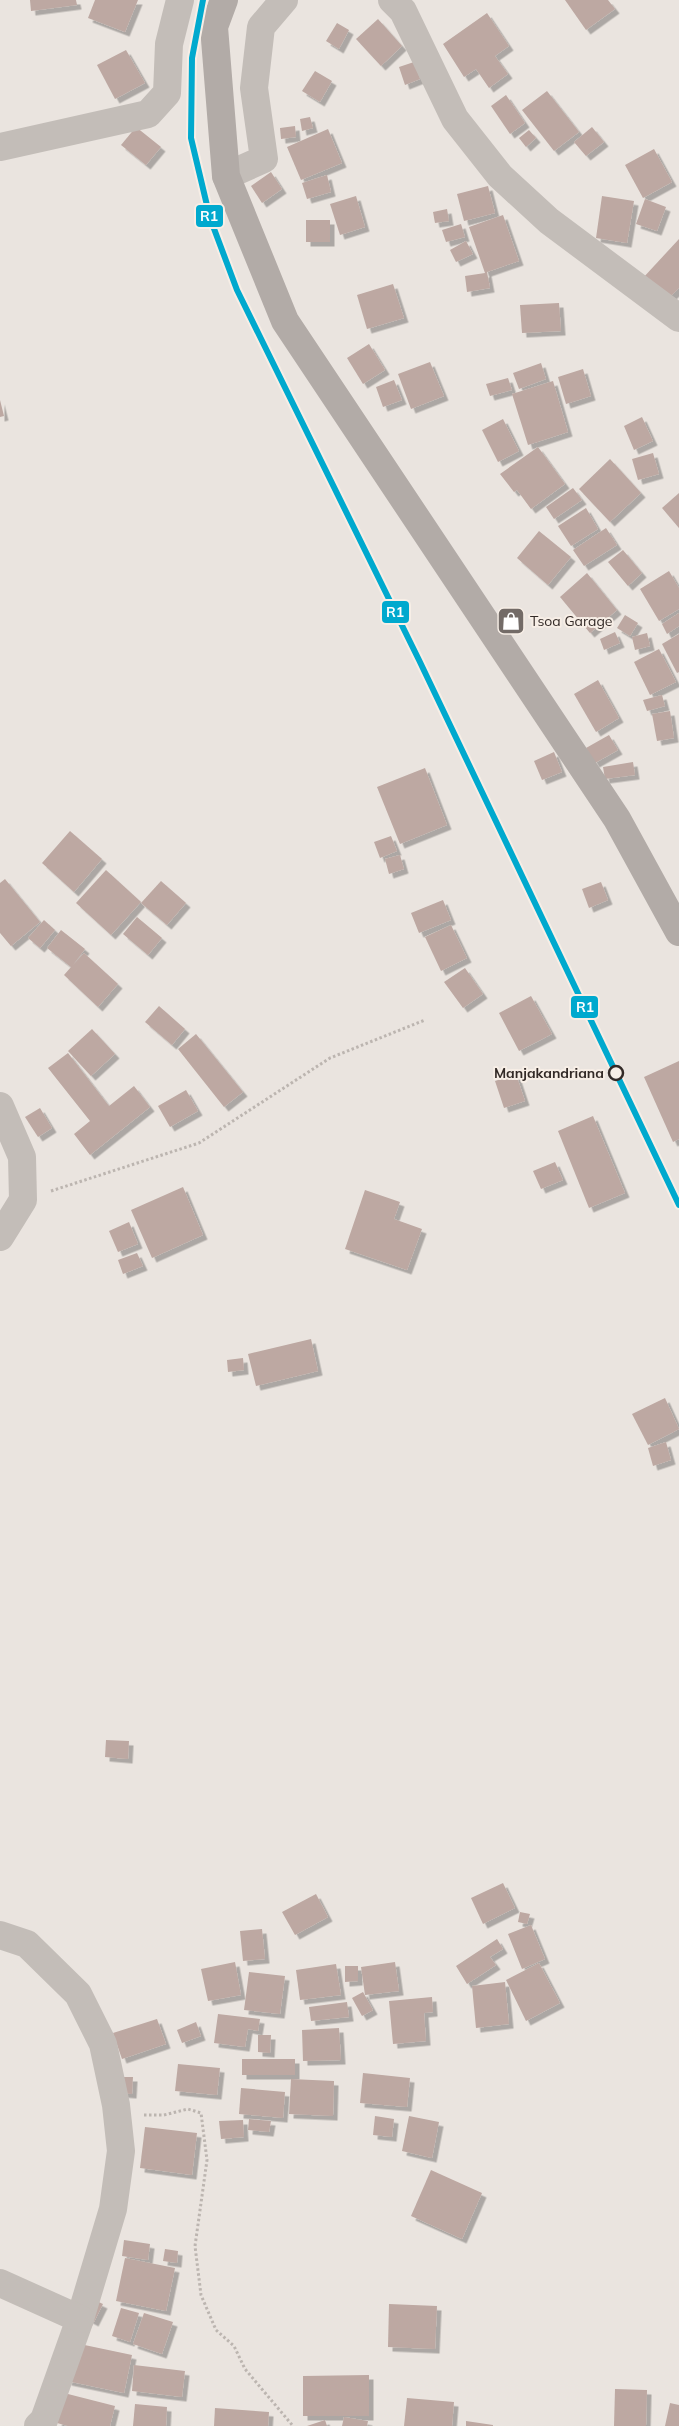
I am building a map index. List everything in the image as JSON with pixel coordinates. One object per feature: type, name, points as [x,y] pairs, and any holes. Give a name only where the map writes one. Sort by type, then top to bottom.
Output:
[{"type":"main road","points":[[224,0],[214,27],[226,176],[285,321],[618,819],[679,932]]},
{"type":"street","points":[[0,147],[148,114],[167,93],[169,44],[180,0]]},
{"type":"street","points":[[226,176],[264,159],[254,88],[261,26],[284,0]]},
{"type":"street","points":[[392,0],[402,11],[455,119],[500,176],[548,221],[679,318]]},
{"type":"street","points":[[0,1106],[22,1157],[23,1200],[0,1237]]},
{"type":"street","points":[[0,1935],[27,1944],[78,1994],[103,2044],[116,2105],[121,2151],[113,2209],[80,2319],[44,2420],[38,2426]]},
{"type":"street","points":[[0,2283],[80,2319]]},
{"type":"path","points":[[23,1200],[199,1143],[330,1058],[425,1020]]},
{"type":"path","points":[[116,2105],[140,2115],[164,2115],[188,2109],[201,2112],[207,2160],[195,2246],[200,2295],[216,2330],[234,2346],[245,2369],[293,2426]]},
{"type":"building","points":[[30,0],[76,0],[77,5],[31,11]]},
{"type":"building","points":[[95,0],[138,0],[125,32],[88,18]]},
{"type":"building","points":[[565,0],[608,0],[615,9],[586,30]]},
{"type":"building","points":[[487,13],[509,46],[495,56],[508,74],[489,88],[476,69],[464,77],[443,44]]},
{"type":"building","points":[[378,19],[402,46],[381,66],[356,39]]},
{"type":"building","points":[[337,23],[349,30],[339,49],[326,41]]},
{"type":"building","points":[[126,50],[145,83],[115,99],[97,65]]},
{"type":"building","points":[[414,62],[420,79],[405,85],[399,67]]},
{"type":"building","points":[[315,71],[332,81],[320,102],[302,91]]},
{"type":"building","points":[[547,91],[579,132],[554,151],[522,110]]},
{"type":"building","points":[[506,95],[525,123],[510,134],[491,106]]},
{"type":"building","points":[[310,117],[313,128],[302,131],[300,119]]},
{"type":"building","points":[[295,126],[296,137],[281,139],[280,128]]},
{"type":"building","points":[[136,127],[161,147],[146,165],[121,145]]},
{"type":"building","points":[[592,127],[604,142],[586,156],[574,142]]},
{"type":"building","points":[[328,129],[342,163],[301,180],[287,147]]},
{"type":"building","points":[[529,130],[536,138],[526,147],[519,138]]},
{"type":"building","points":[[654,149],[672,182],[643,198],[625,165]]},
{"type":"building","points":[[271,172],[282,189],[262,203],[251,186]]},
{"type":"building","points":[[327,175],[331,192],[307,199],[302,183]]},
{"type":"building","points":[[488,186],[495,213],[464,221],[457,194]]},
{"type":"building","points":[[356,196],[365,227],[340,235],[330,204]]},
{"type":"building","points":[[602,196],[634,201],[627,243],[596,238]]},
{"type":"building","points":[[645,199],[666,207],[657,231],[636,224]]},
{"type":"building","points":[[447,209],[449,221],[435,223],[433,212]]},
{"type":"building","points":[[503,215],[519,261],[487,272],[490,288],[467,292],[465,276],[485,273],[469,227]]},
{"type":"building","points":[[306,220],[330,220],[330,242],[306,242]]},
{"type":"building","points":[[461,224],[465,237],[446,242],[442,230]]},
{"type":"building","points":[[679,239],[679,288],[666,301],[642,279]]},
{"type":"building","points":[[466,241],[473,254],[456,262],[450,250]]},
{"type":"building","points":[[393,284],[404,318],[367,329],[357,295]]},
{"type":"building","points":[[559,303],[561,331],[522,333],[520,305]]},
{"type":"building","points":[[369,344],[385,370],[363,384],[347,358]]},
{"type":"building","points":[[430,362],[444,396],[411,409],[398,374]]},
{"type":"building","points":[[541,363],[546,379],[519,389],[513,373]]},
{"type":"building","points":[[583,369],[591,396],[566,404],[558,377]]},
{"type":"building","points":[[508,378],[512,390],[490,396],[486,384]]},
{"type":"building","points":[[394,380],[402,400],[383,407],[376,387]]},
{"type":"building","points":[[553,381],[568,432],[528,445],[512,394]]},
{"type":"building","points":[[0,400],[4,416],[0,417]]},
{"type":"building","points":[[642,417],[653,441],[634,450],[624,426]]},
{"type":"building","points":[[503,419],[519,451],[498,462],[482,430]]},
{"type":"building","points":[[538,447],[565,484],[531,509],[517,490],[514,492],[500,474]]},
{"type":"building","points":[[653,453],[659,474],[638,480],[632,459]]},
{"type":"building","points":[[610,459],[641,493],[610,522],[579,489]]},
{"type":"building","points":[[573,488],[582,500],[554,519],[546,507]]},
{"type":"building","points":[[679,493],[679,528],[662,508]]},
{"type":"building","points":[[586,508],[598,529],[571,546],[558,526]]},
{"type":"building","points":[[606,528],[617,545],[584,566],[573,550]]},
{"type":"building","points":[[539,531],[571,557],[548,585],[517,558]]},
{"type":"building","points":[[623,550],[642,573],[628,586],[608,562]]},
{"type":"building","points":[[669,571],[679,588],[679,609],[659,621],[640,589]]},
{"type":"building","points":[[587,573],[617,610],[590,633],[560,597]]},
{"type":"building","points":[[679,613],[679,626],[667,634],[662,624]]},
{"type":"building","points":[[625,615],[638,623],[630,636],[617,628]]},
{"type":"building","points":[[615,632],[620,643],[604,650],[600,639]]},
{"type":"building","points":[[647,633],[650,646],[635,650],[632,637]]},
{"type":"building","points":[[679,634],[679,672],[677,673],[662,644]]},
{"type":"building","points":[[659,649],[676,682],[650,695],[634,662]]},
{"type":"building","points":[[598,680],[619,718],[596,732],[574,694]]},
{"type":"building","points":[[662,695],[665,706],[647,711],[643,700]]},
{"type":"building","points":[[670,711],[674,738],[657,741],[652,714]]},
{"type":"building","points":[[609,735],[618,750],[595,763],[586,748]]},
{"type":"building","points":[[554,752],[562,772],[542,780],[534,761]]},
{"type":"building","points":[[633,762],[635,775],[605,779],[603,767]]},
{"type":"building","points":[[425,768],[447,825],[400,844],[377,787]]},
{"type":"building","points":[[70,831],[102,859],[74,892],[42,863]]},
{"type":"building","points":[[391,836],[397,851],[380,858],[374,842]]},
{"type":"building","points":[[400,855],[404,869],[389,874],[385,859]]},
{"type":"building","points":[[106,870],[141,902],[111,935],[76,903]]},
{"type":"building","points":[[5,879],[40,922],[11,946],[0,933],[0,883]]},
{"type":"building","points":[[161,881],[186,903],[167,925],[141,903]]},
{"type":"building","points":[[601,882],[608,900],[589,908],[582,889]]},
{"type":"building","points":[[443,900],[451,920],[419,933],[411,913]]},
{"type":"building","points":[[137,917],[162,938],[148,955],[123,934]]},
{"type":"building","points":[[44,920],[55,930],[40,948],[28,938]]},
{"type":"building","points":[[451,925],[467,958],[441,971],[425,937]]},
{"type":"building","points":[[61,930],[85,949],[73,965],[84,953],[118,984],[98,1007],[64,975],[71,967],[47,948]]},
{"type":"building","points":[[465,968],[483,994],[463,1008],[444,982]]},
{"type":"building","points":[[531,996],[552,1034],[519,1051],[499,1013]]},
{"type":"building","points":[[159,1006],[185,1029],[172,1045],[145,1022]]},
{"type":"building","points":[[92,1029],[115,1054],[91,1076],[68,1051]]},
{"type":"building","points":[[196,1034],[243,1092],[224,1107],[178,1049]]},
{"type":"building","points":[[68,1053],[109,1106],[134,1086],[150,1107],[90,1155],[74,1134],[90,1121],[48,1068]]},
{"type":"building","points":[[679,1061],[679,1139],[673,1142],[644,1077]]},
{"type":"building","points":[[516,1074],[525,1101],[504,1108],[495,1081]]},
{"type":"building","points":[[186,1090],[198,1111],[170,1127],[158,1106]]},
{"type":"building","points":[[40,1108],[52,1128],[38,1137],[25,1117]]},
{"type":"building","points":[[593,1116],[625,1193],[589,1208],[558,1131]]},
{"type":"building","points":[[555,1162],[563,1180],[541,1189],[533,1171]]},
{"type":"building","points":[[183,1187],[203,1235],[152,1258],[131,1210]]},
{"type":"building","points":[[365,1190],[400,1202],[394,1219],[422,1229],[407,1270],[345,1249]]},
{"type":"building","points":[[129,1222],[138,1244],[118,1252],[109,1231]]},
{"type":"building","points":[[137,1253],[143,1266],[123,1274],[118,1260]]},
{"type":"building","points":[[311,1339],[318,1371],[256,1386],[248,1354]]},
{"type":"building","points":[[243,1358],[244,1370],[228,1372],[227,1360]]},
{"type":"building","points":[[665,1398],[679,1429],[648,1445],[632,1414]]},
{"type":"building","points":[[666,1442],[671,1460],[653,1466],[648,1448]]},
{"type":"building","points":[[106,1740],[129,1741],[128,1759],[105,1757]]},
{"type":"building","points":[[503,1883],[515,1908],[483,1924],[471,1898]]},
{"type":"building","points":[[316,1894],[328,1917],[295,1935],[282,1912]]},
{"type":"building","points":[[520,1912],[530,1914],[527,1924],[518,1922]]},
{"type":"building","points":[[531,1925],[545,1959],[522,1969],[508,1934]]},
{"type":"building","points":[[262,1929],[265,1959],[243,1961],[240,1931]]},
{"type":"building","points":[[497,1939],[503,1949],[490,1957],[496,1965],[467,1984],[456,1966]]},
{"type":"building","points":[[235,1962],[241,1995],[208,2001],[201,1969]]},
{"type":"building","points":[[395,1962],[399,1991],[365,1995],[361,1967]]},
{"type":"building","points":[[539,1963],[560,2003],[526,2021],[506,1980]]},
{"type":"building","points":[[336,1964],[341,1995],[300,2000],[296,1970]]},
{"type":"building","points":[[345,1966],[358,1966],[358,1981],[345,1982]]},
{"type":"building","points":[[249,1972],[285,1976],[280,2014],[244,2010]]},
{"type":"building","points":[[505,1982],[509,2024],[476,2028],[472,1986]]},
{"type":"building","points":[[363,1992],[373,2010],[362,2016],[352,1998]]},
{"type":"building","points":[[432,1997],[433,2012],[424,2013],[426,2041],[393,2044],[389,2001]]},
{"type":"building","points":[[347,2002],[349,2017],[311,2021],[309,2007]]},
{"type":"building","points":[[218,2014],[260,2019],[258,2031],[248,2029],[245,2047],[214,2043]]},
{"type":"building","points":[[157,2019],[166,2044],[122,2059],[113,2033]]},
{"type":"building","points":[[196,2022],[201,2036],[182,2043],[177,2030]]},
{"type":"building","points":[[339,2028],[341,2060],[303,2061],[302,2030]]},
{"type":"building","points":[[258,2035],[271,2035],[270,2053],[258,2052]]},
{"type":"building","points":[[242,2059],[295,2059],[295,2075],[242,2075]]},
{"type":"building","points":[[178,2064],[220,2068],[217,2095],[175,2091]]},
{"type":"building","points":[[363,2073],[410,2078],[407,2107],[360,2103]]},
{"type":"building","points":[[122,2077],[133,2077],[132,2094],[120,2093]]},
{"type":"building","points":[[291,2079],[334,2081],[333,2116],[289,2114]]},
{"type":"building","points":[[241,2088],[285,2092],[283,2118],[239,2114]]},
{"type":"building","points":[[375,2116],[394,2119],[392,2137],[373,2135]]},
{"type":"building","points":[[409,2116],[439,2122],[432,2158],[402,2151]]},
{"type":"building","points":[[249,2119],[271,2121],[269,2132],[248,2130]]},
{"type":"building","points":[[243,2120],[244,2137],[221,2139],[219,2121]]},
{"type":"building","points":[[145,2127],[197,2133],[192,2175],[140,2168]]},
{"type":"building","points":[[431,2170],[482,2193],[462,2239],[411,2216]]},
{"type":"building","points":[[124,2240],[150,2244],[148,2260],[122,2256]]},
{"type":"building","points":[[165,2249],[178,2251],[177,2263],[163,2261]]},
{"type":"building","points":[[125,2258],[175,2268],[166,2311],[116,2301]]},
{"type":"building","points":[[92,2299],[103,2304],[94,2322],[83,2316]]},
{"type":"building","points":[[389,2304],[437,2306],[435,2349],[388,2347]]},
{"type":"building","points":[[121,2308],[139,2313],[130,2342],[112,2336]]},
{"type":"building","points":[[144,2313],[173,2322],[162,2354],[133,2344]]},
{"type":"building","points":[[75,2343],[132,2355],[124,2393],[67,2381]]},
{"type":"building","points":[[134,2365],[185,2371],[182,2397],[132,2391]]},
{"type":"building","points":[[369,2375],[369,2416],[303,2416],[303,2376]]},
{"type":"building","points":[[615,2389],[647,2390],[646,2426],[614,2426]]},
{"type":"building","points":[[64,2393],[115,2406],[110,2426],[68,2426],[57,2423]]},
{"type":"building","points":[[407,2398],[454,2402],[452,2426],[404,2426]]},
{"type":"building","points":[[670,2403],[679,2405],[679,2426],[665,2426]]},
{"type":"building","points":[[135,2404],[167,2407],[166,2426],[133,2426]]},
{"type":"building","points":[[215,2408],[269,2412],[268,2426],[214,2426]]},
{"type":"building","points":[[344,2417],[368,2421],[367,2426],[342,2426]]},
{"type":"building","points":[[325,2420],[327,2426],[307,2426]]},
{"type":"building","points":[[466,2421],[493,2425],[493,2426],[466,2426]]},
{"type":"transit line","name":"R1","points":[[203,0],[192,58],[191,138],[210,218],[237,290],[419,660],[679,1205]]},
{"type":"place","name":"Tsoa Garage","points":[[511,621]]},
{"type":"place","name":"Manjakandriana","points":[[616,1073]]}]
